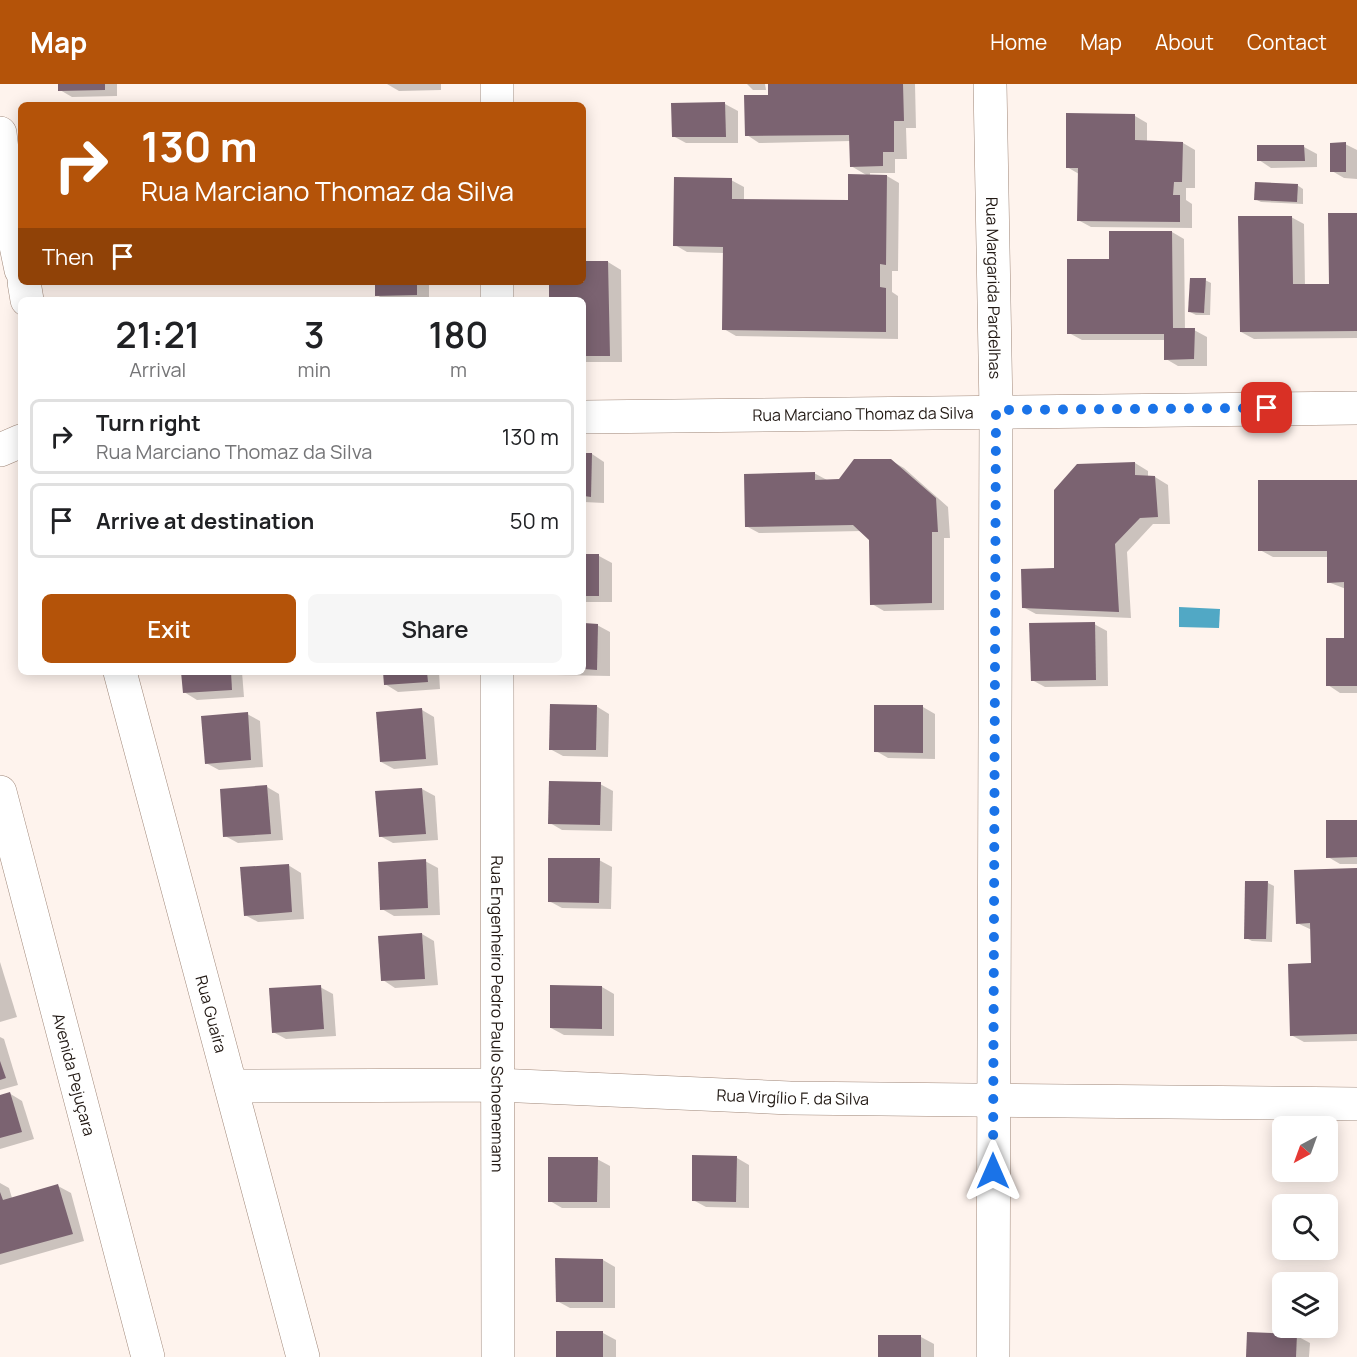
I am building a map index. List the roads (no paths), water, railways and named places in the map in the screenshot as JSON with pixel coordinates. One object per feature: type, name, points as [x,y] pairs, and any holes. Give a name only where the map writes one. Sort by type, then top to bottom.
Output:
[{"type":"street","points":[[497,84],[497,102]]},
{"type":"street","name":"Rua Margarida Pardelhas","points":[[990,84],[996,410],[993,1357]]},
{"type":"street","points":[[0,132],[10,217],[18,256]]},
{"type":"street","name":"Rua Marciano Thomaz da Silva","points":[[586,417],[996,410],[1357,408]]},
{"type":"street","points":[[0,450],[18,442]]},
{"type":"street","name":"Rua Guaíra","points":[[121,675],[303,1357]]},
{"type":"street","name":"Rua Engenheiro Pedro Paulo Schoenemann","points":[[497,675],[498,1357]]},
{"type":"street","name":"Avenida Pejuçara","points":[[0,792],[148,1357]]},
{"type":"street","name":"Rua Virgílio F. da Silva","points":[[231,1086],[497,1085],[790,1098],[993,1102],[1357,1104]]},
{"type":"water","points":[[1179,607],[1220,609],[1219,628],[1179,627]]}]
